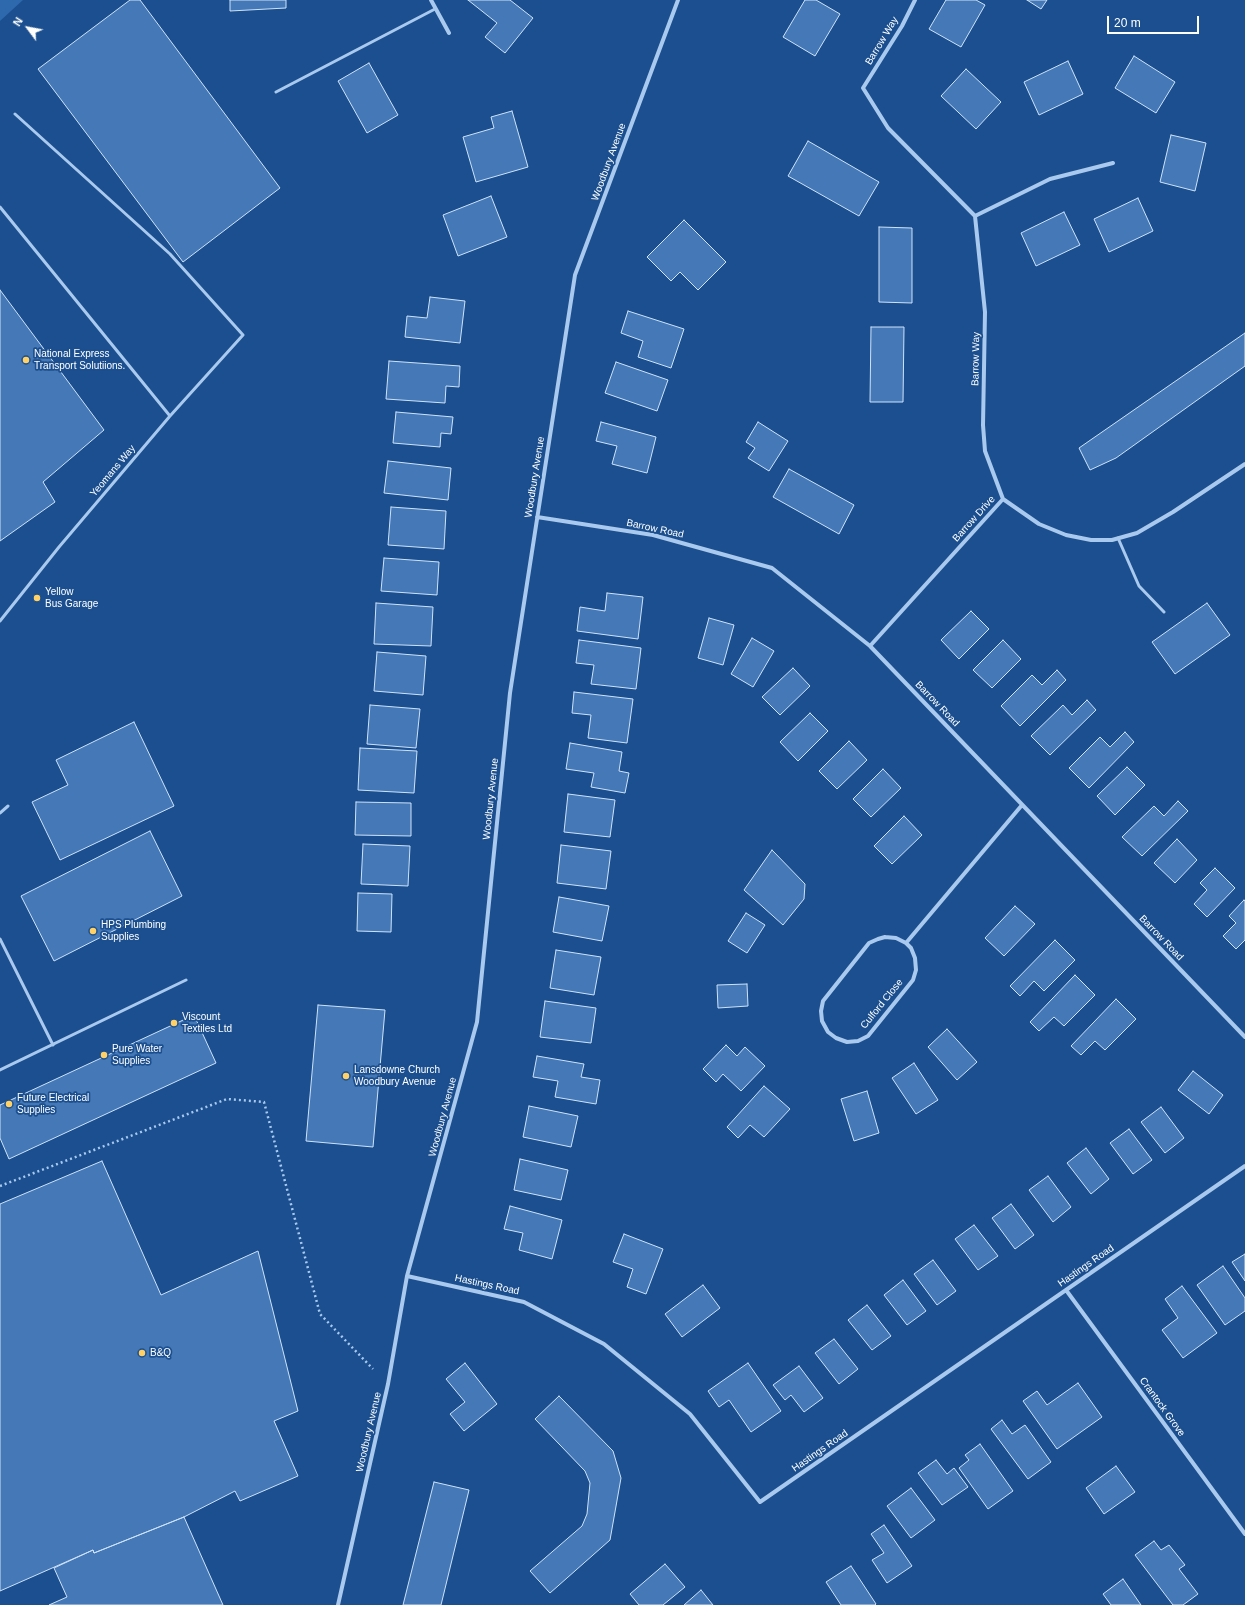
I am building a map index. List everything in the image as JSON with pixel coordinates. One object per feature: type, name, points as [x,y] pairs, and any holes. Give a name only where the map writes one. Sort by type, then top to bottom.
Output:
[{"type":"street","points":[[431,0],[449,33]]},
{"type":"street","name":"Woodbury Avenue","points":[[338,1605],[388,1384],[407,1276],[477,1022],[510,693],[575,275],[678,0]]},
{"type":"street","name":"Barrow Way","points":[[915,0],[902,26],[863,88],[888,128],[975,216],[985,312],[984,451],[1003,499]]},
{"type":"street","points":[[975,216],[1050,180],[1113,163]]},
{"type":"street","name":"Barrow Drive","points":[[870,646],[1003,499],[1039,524],[1066,535],[1091,540],[1112,540],[1137,533],[1173,512],[1245,464]]},
{"type":"street","name":"Barrow Road","points":[[537,517],[654,535],[772,568],[870,646],[1245,1037]]},
{"type":"street","points":[[906,943],[1022,805]]},
{"type":"street","name":"Culford Close","points":[[885,937],[896,938],[906,943],[911,948],[915,958],[916,970],[913,980],[868,1036],[858,1041],[847,1042],[836,1038],[828,1032],[822,1021],[821,1011],[823,1001],[869,944],[885,937]]},
{"type":"street","name":"Hastings Road","points":[[407,1276],[524,1302],[604,1344],[690,1414],[760,1502],[1245,1166]]},
{"type":"street","name":"Crantock Grove","points":[[1066,1290],[1245,1534]]},
{"type":"lane","points":[[276,92],[435,8]]},
{"type":"lane","name":"Yeomans Way","points":[[0,621],[59,547],[170,416],[243,335],[170,254],[16,114]]},
{"type":"lane","points":[[0,207],[170,416]]},
{"type":"lane","points":[[1118,538],[1139,586],[1164,612]]},
{"type":"lane","points":[[0,813],[8,806]]},
{"type":"lane","points":[[0,939],[53,1045]]},
{"type":"lane","points":[[0,1070],[186,980]]},
{"type":"path","points":[[0,1186],[227,1099],[264,1102],[320,1314],[388,1384]]},
{"type":"shaded area","points":[[0,0],[23,0],[0,21]]},
{"type":"building","points":[[130,0],[140,0],[280,188],[183,262],[38,69]]},
{"type":"building","points":[[230,0],[286,0],[286,8],[230,11]]},
{"type":"building","points":[[468,0],[510,0],[533,18],[505,53],[485,37],[497,23]]},
{"type":"building","points":[[805,0],[816,0],[840,14],[815,56],[783,37]]},
{"type":"building","points":[[946,0],[976,0],[985,5],[961,47],[929,29]]},
{"type":"building","points":[[1027,0],[1047,0],[1041,9]]},
{"type":"building","points":[[1134,56],[1175,82],[1156,113],[1115,88]]},
{"type":"building","points":[[1068,61],[1083,94],[1039,115],[1024,82]]},
{"type":"building","points":[[369,63],[398,115],[367,133],[338,81]]},
{"type":"building","points":[[966,69],[1001,102],[976,129],[941,96]]},
{"type":"building","points":[[512,111],[528,167],[476,182],[463,137],[494,128],[491,117]]},
{"type":"building","points":[[1171,135],[1206,143],[1195,191],[1160,182]]},
{"type":"building","points":[[808,141],[879,182],[859,216],[788,176]]},
{"type":"building","points":[[491,196],[507,237],[458,256],[443,215]]},
{"type":"building","points":[[1138,198],[1153,231],[1109,252],[1094,219]]},
{"type":"building","points":[[1064,212],[1080,245],[1036,266],[1021,233]]},
{"type":"building","points":[[684,220],[726,262],[698,290],[680,272],[671,281],[647,257]]},
{"type":"building","points":[[879,227],[912,228],[912,303],[879,302]]},
{"type":"building","name":"National Express Transport Solutiions.","points":[[0,290],[104,430],[43,482],[55,502],[0,541]]},
{"type":"building","points":[[430,297],[465,301],[460,343],[405,337],[407,316],[427,318]]},
{"type":"building","points":[[628,311],[684,329],[671,368],[638,357],[643,341],[621,333]]},
{"type":"building","points":[[871,327],[904,327],[903,402],[870,402]]},
{"type":"building","points":[[1245,333],[1245,366],[1116,458],[1090,470],[1079,448]]},
{"type":"building","points":[[389,361],[460,366],[459,387],[446,386],[445,403],[386,399]]},
{"type":"building","points":[[616,362],[668,380],[657,411],[605,393]]},
{"type":"building","points":[[396,412],[453,417],[451,434],[441,433],[440,447],[393,443]]},
{"type":"building","points":[[601,422],[656,437],[647,473],[612,464],[617,446],[596,441]]},
{"type":"building","points":[[758,422],[788,441],[769,471],[748,458],[755,448],[746,442]]},
{"type":"building","points":[[388,461],[451,468],[448,500],[384,493]]},
{"type":"building","points":[[789,469],[854,505],[839,534],[773,497]]},
{"type":"building","points":[[391,507],[446,511],[444,549],[388,545]]},
{"type":"building","points":[[384,558],[439,562],[437,595],[381,591]]},
{"type":"building","points":[[607,593],[643,597],[638,639],[577,631],[580,607],[605,611]]},
{"type":"building","points":[[376,603],[433,607],[431,646],[374,644]]},
{"type":"building","points":[[1207,603],[1230,635],[1175,674],[1152,642]]},
{"type":"building","points":[[971,611],[989,629],[959,659],[941,640]]},
{"type":"building","points":[[709,618],[734,625],[723,665],[698,658]]},
{"type":"building","points":[[752,638],[774,651],[753,687],[731,674]]},
{"type":"building","points":[[579,640],[641,648],[636,689],[591,684],[594,665],[576,663]]},
{"type":"building","points":[[1003,640],[1021,659],[992,688],[973,670]]},
{"type":"building","points":[[377,652],[426,656],[423,695],[374,691]]},
{"type":"building","points":[[793,668],[810,686],[780,715],[762,697]]},
{"type":"building","points":[[1057,670],[1066,680],[1020,726],[1001,706],[1032,675],[1042,685]]},
{"type":"building","points":[[574,692],[633,699],[627,743],[588,738],[591,715],[572,713]]},
{"type":"building","points":[[1087,700],[1096,710],[1050,755],[1031,736],[1063,705],[1072,715]]},
{"type":"building","points":[[370,705],[420,709],[416,748],[367,744]]},
{"type":"building","points":[[810,713],[828,731],[798,761],[780,742]]},
{"type":"building","points":[[134,722],[174,806],[60,860],[32,802],[68,785],[56,760]]},
{"type":"building","points":[[1125,732],[1134,742],[1089,788],[1069,768],[1100,737],[1110,747]]},
{"type":"building","points":[[849,741],[867,760],[837,789],[819,771]]},
{"type":"building","points":[[570,743],[622,752],[619,771],[629,773],[625,793],[591,787],[594,773],[566,769]]},
{"type":"building","points":[[360,748],[417,751],[414,793],[358,790]]},
{"type":"building","points":[[1127,767],[1145,785],[1115,815],[1097,796]]},
{"type":"building","points":[[883,769],[901,788],[871,817],[853,799]]},
{"type":"building","points":[[568,794],[615,800],[610,837],[564,832]]},
{"type":"building","points":[[1178,801],[1188,811],[1142,856],[1122,837],[1154,806],[1164,816]]},
{"type":"building","points":[[356,802],[411,803],[411,836],[355,835]]},
{"type":"building","points":[[904,816],[922,835],[892,864],[874,846]]},
{"type":"building","points":[[150,831],[182,896],[54,961],[21,896]]},
{"type":"building","points":[[1177,839],[1197,860],[1175,883],[1154,863]]},
{"type":"building","points":[[363,844],[410,846],[408,886],[361,884]]},
{"type":"building","points":[[561,845],[611,851],[606,889],[557,883]]},
{"type":"building","points":[[772,850],[805,884],[804,899],[783,925],[744,890]]},
{"type":"building","points":[[1215,868],[1235,888],[1207,917],[1194,904],[1207,890],[1200,883]]},
{"type":"building","points":[[358,893],[392,894],[391,932],[357,931]]},
{"type":"building","points":[[559,897],[609,906],[602,941],[553,932]]},
{"type":"building","points":[[1244,900],[1245,940],[1236,949],[1223,936],[1236,923],[1229,916]]},
{"type":"building","points":[[1015,906],[1035,924],[1004,956],[985,938]]},
{"type":"building","points":[[746,913],[765,925],[747,953],[728,941]]},
{"type":"building","points":[[1055,940],[1075,960],[1044,991],[1034,981],[1020,996],[1010,986]]},
{"type":"building","points":[[556,950],[601,957],[594,995],[550,988]]},
{"type":"building","points":[[1075,975],[1095,995],[1064,1026],[1054,1017],[1039,1031],[1030,1022]]},
{"type":"building","points":[[747,984],[748,1006],[718,1008],[717,985]]},
{"type":"building","points":[[1116,999],[1136,1019],[1105,1050],[1095,1041],[1081,1055],[1071,1046]]},
{"type":"building","points":[[545,1001],[596,1008],[591,1043],[540,1037]]},
{"type":"building","name":"Lansdowne Church Woodbury Avenue","points":[[318,1005],[385,1010],[373,1147],[306,1141]]},
{"type":"building","points":[[194,1015],[216,1063],[9,1159],[0,1138],[0,1105]]},
{"type":"building","points":[[947,1029],[977,1062],[957,1080],[928,1047]]},
{"type":"building","points":[[726,1045],[737,1056],[745,1047],[765,1066],[741,1091],[723,1074],[716,1082],[703,1069]]},
{"type":"building","points":[[537,1056],[584,1064],[581,1077],[600,1080],[596,1104],[555,1097],[558,1081],[533,1077]]},
{"type":"building","points":[[914,1063],[938,1100],[916,1114],[892,1078]]},
{"type":"building","points":[[1193,1071],[1223,1095],[1209,1114],[1178,1090]]},
{"type":"building","points":[[764,1086],[790,1109],[764,1137],[750,1125],[738,1138],[727,1127]]},
{"type":"building","points":[[867,1091],[879,1133],[854,1141],[841,1099]]},
{"type":"building","points":[[529,1106],[578,1116],[571,1147],[523,1137]]},
{"type":"building","points":[[1161,1107],[1184,1138],[1165,1153],[1141,1122]]},
{"type":"building","points":[[1129,1129],[1152,1160],[1133,1174],[1110,1143]]},
{"type":"building","points":[[1086,1148],[1109,1179],[1091,1194],[1067,1163]]},
{"type":"building","points":[[520,1159],[568,1170],[561,1200],[514,1190]]},
{"type":"building","name":"B&Q","points":[[102,1161],[161,1295],[258,1251],[298,1411],[274,1421],[298,1476],[240,1501],[235,1491],[184,1517],[94,1553],[93,1550],[0,1591],[0,1204]]},
{"type":"building","points":[[1048,1176],[1071,1207],[1053,1222],[1029,1190]]},
{"type":"building","points":[[1011,1204],[1034,1235],[1015,1249],[992,1218]]},
{"type":"building","points":[[510,1206],[562,1220],[552,1259],[519,1250],[523,1233],[504,1229]]},
{"type":"building","points":[[974,1225],[998,1256],[978,1270],[955,1239]]},
{"type":"building","points":[[624,1234],[663,1249],[646,1294],[627,1287],[633,1269],[613,1262]]},
{"type":"building","points":[[1245,1254],[1245,1281],[1232,1262]]},
{"type":"building","points":[[933,1260],[956,1291],[937,1305],[914,1274]]},
{"type":"building","points":[[1223,1266],[1245,1298],[1245,1311],[1225,1325],[1197,1285]]},
{"type":"building","points":[[903,1280],[926,1311],[907,1325],[884,1295]]},
{"type":"building","points":[[703,1285],[720,1308],[682,1337],[665,1314]]},
{"type":"building","points":[[1182,1286],[1217,1333],[1183,1358],[1162,1330],[1178,1318],[1165,1299]]},
{"type":"building","points":[[867,1305],[891,1336],[872,1350],[848,1320]]},
{"type":"building","points":[[834,1339],[858,1369],[839,1384],[815,1353]]},
{"type":"building","points":[[465,1363],[497,1404],[464,1431],[450,1414],[465,1402],[446,1379]]},
{"type":"building","points":[[748,1363],[781,1411],[751,1432],[729,1400],[719,1407],[708,1391]]},
{"type":"building","points":[[799,1366],[823,1398],[804,1412],[791,1395],[785,1400],[773,1385]]},
{"type":"building","points":[[1078,1383],[1102,1417],[1057,1449],[1023,1401],[1037,1391],[1047,1405]]},
{"type":"building","points":[[559,1396],[613,1451],[621,1478],[610,1540],[550,1593],[530,1571],[582,1526],[587,1514],[590,1483],[585,1471],[535,1419]]},
{"type":"building","points":[[1002,1420],[1012,1434],[1025,1425],[1051,1462],[1028,1479],[991,1429]]},
{"type":"building","points":[[980,1444],[1013,1491],[988,1509],[959,1468],[969,1460],[965,1455]]},
{"type":"building","points":[[936,1460],[947,1474],[954,1468],[968,1487],[942,1505],[918,1473]]},
{"type":"building","points":[[1116,1466],[1135,1492],[1104,1514],[1086,1488]]},
{"type":"building","points":[[434,1482],[469,1490],[441,1605],[403,1605]]},
{"type":"building","points":[[911,1488],[935,1520],[911,1538],[887,1506]]},
{"type":"building","points":[[184,1517],[223,1605],[49,1605],[67,1597],[54,1568],[93,1550],[94,1553]]},
{"type":"building","points":[[884,1525],[912,1566],[887,1583],[872,1560],[884,1553],[871,1534]]},
{"type":"building","points":[[1154,1541],[1161,1550],[1169,1545],[1185,1565],[1179,1569],[1198,1594],[1183,1605],[1173,1605],[1135,1555]]},
{"type":"building","points":[[665,1564],[685,1587],[663,1605],[639,1605],[630,1594]]},
{"type":"building","points":[[851,1566],[876,1604],[875,1605],[841,1605],[826,1582]]},
{"type":"building","points":[[1123,1579],[1141,1605],[1111,1605],[1103,1594]]},
{"type":"building","points":[[701,1590],[713,1605],[684,1605]]},
{"type":"place","name":"National Express Transport Solutiions.","points":[[26,360]]},
{"type":"place","name":"Yellow Bus Garage","points":[[37,598]]},
{"type":"place","name":"HPS Plumbing Supplies","points":[[93,931]]},
{"type":"place","name":"Viscount Textiles Ltd","points":[[174,1023]]},
{"type":"place","name":"Pure Water Supplies","points":[[104,1055]]},
{"type":"place","name":"Lansdowne Church Woodbury Avenue","points":[[346,1076]]},
{"type":"place","name":"Future Electrical Supplies","points":[[9,1104]]},
{"type":"place","name":"B&Q","points":[[142,1353]]}]
